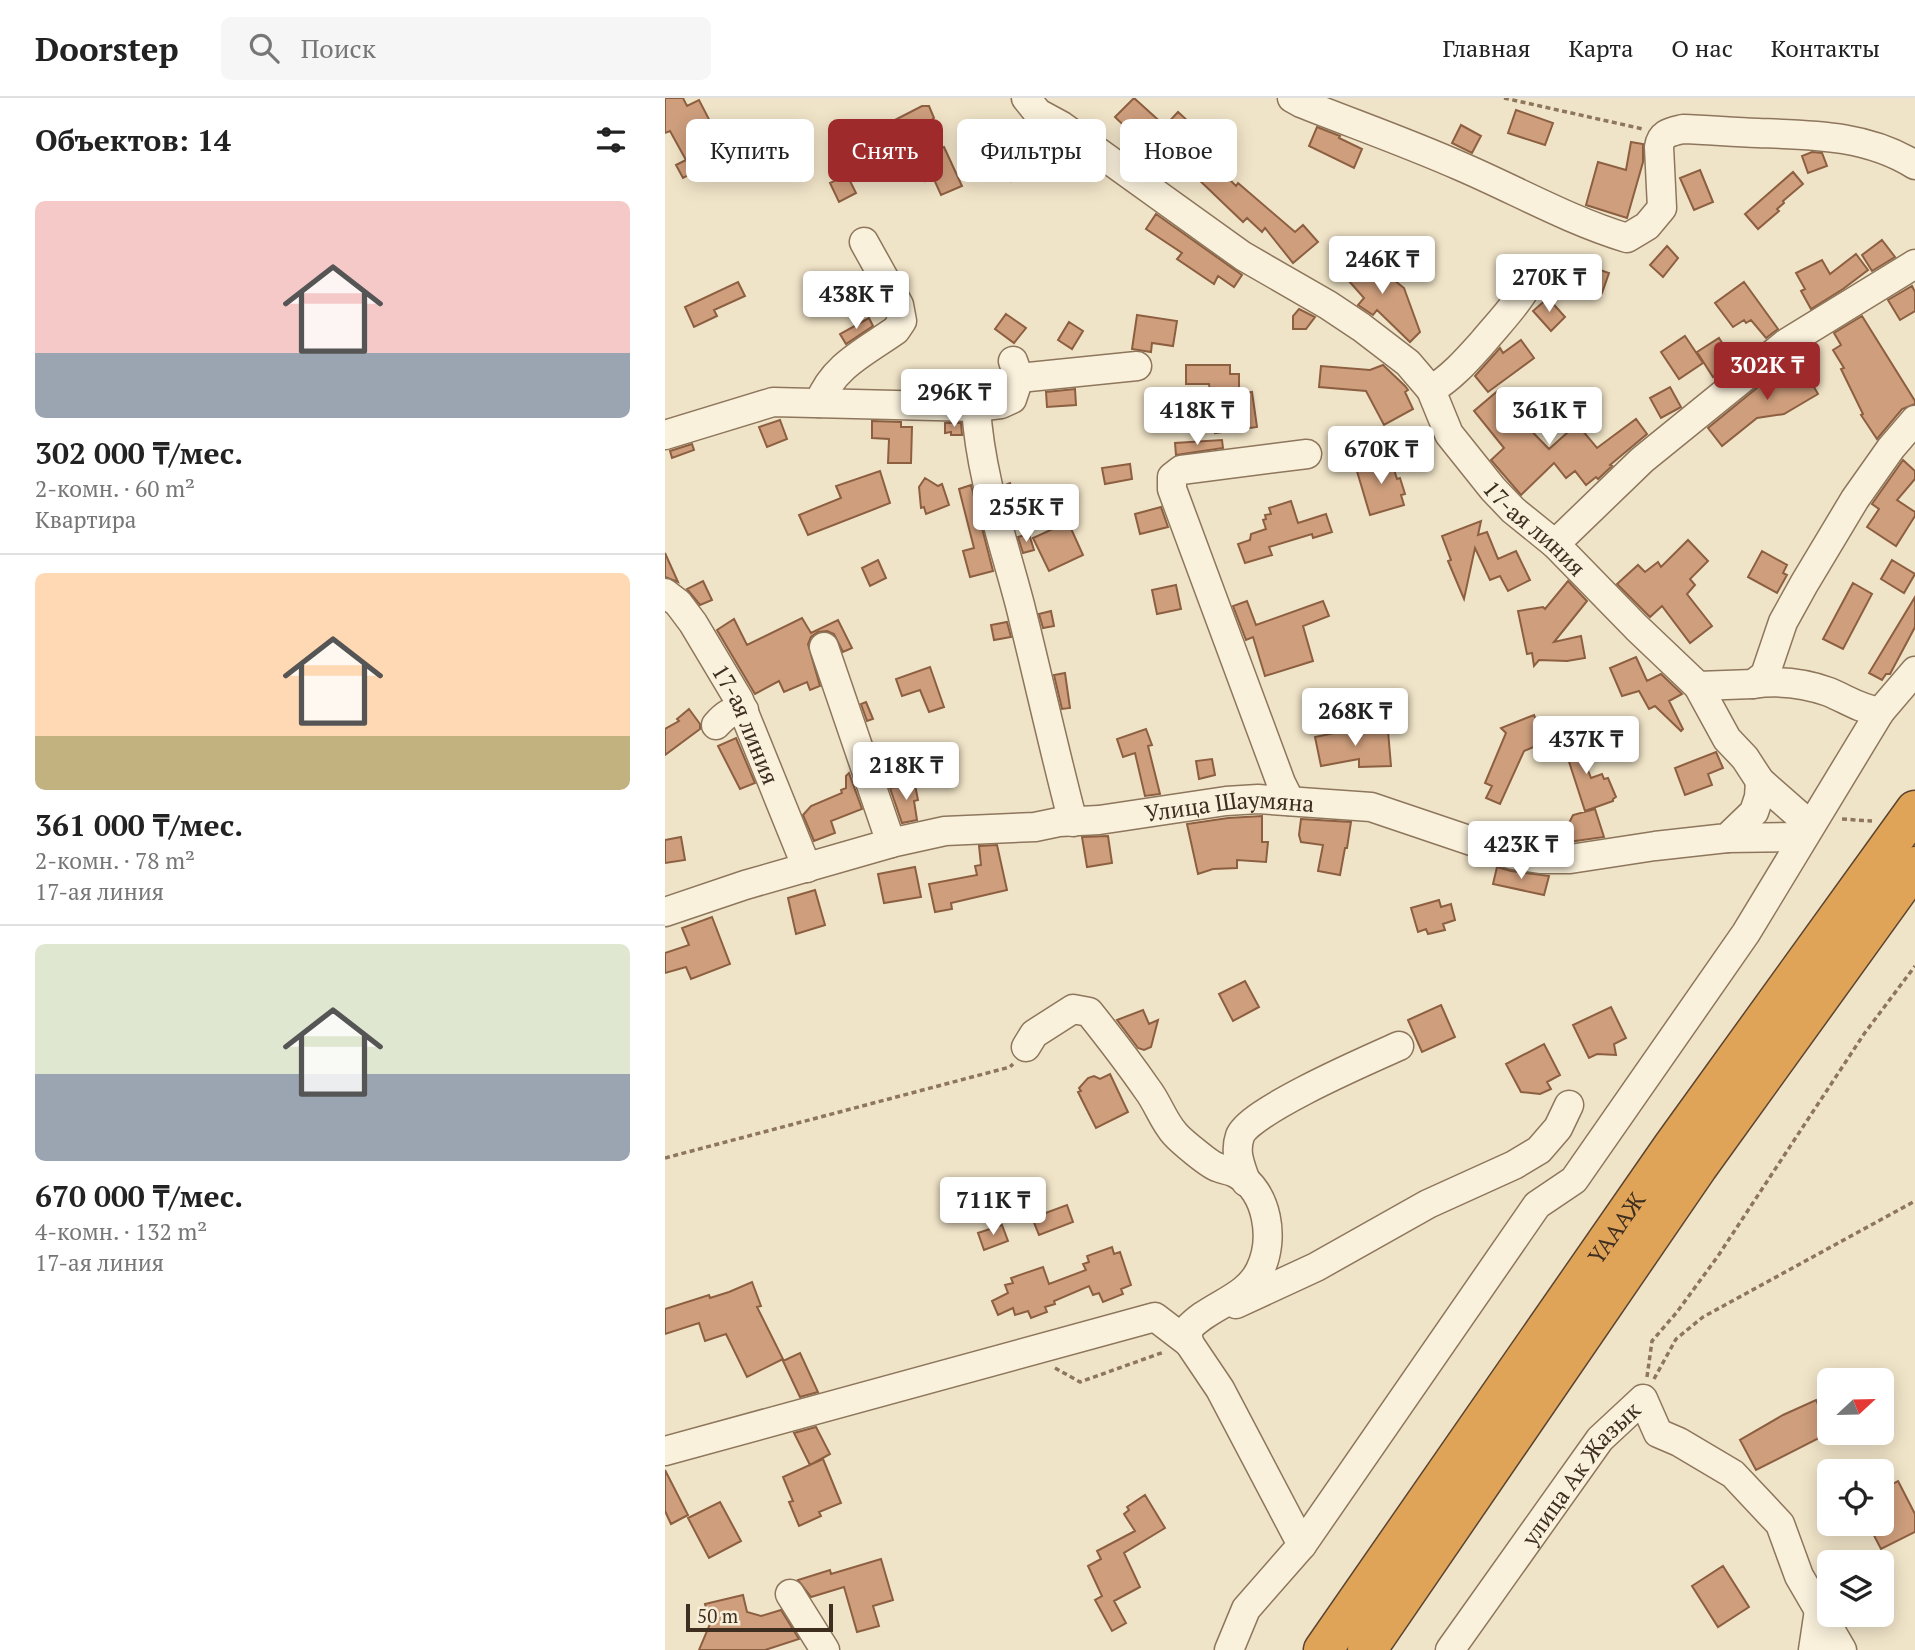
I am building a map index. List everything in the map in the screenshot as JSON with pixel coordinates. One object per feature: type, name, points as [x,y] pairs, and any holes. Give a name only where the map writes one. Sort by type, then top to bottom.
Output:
[{"type":"highway","name":"ҮАААЖ","points":[[1323,1650],[1672,1147],[1915,810]]},
{"type":"highway","name":"ҮАААЖ","points":[[1367,1650],[1698,1167],[1915,866]]},
{"type":"street","name":"17-ая линия","points":[[1026,98],[1038,113],[1062,126],[1226,244],[1361,327],[1408,363],[1431,390],[1449,434],[1475,467],[1513,510],[1555,544],[1698,686],[1727,739],[1745,758],[1760,782],[1806,831]]},
{"type":"street","points":[[1293,98],[1462,166],[1527,199],[1598,229],[1627,238],[1647,226],[1662,208],[1659,147],[1660,139],[1665,133],[1683,130],[1817,134],[1868,143],[1915,165]]},
{"type":"street","points":[[819,403],[825,387],[839,369],[896,330],[902,321],[899,305],[864,242]]},
{"type":"street","points":[[1555,544],[1641,460],[1785,344],[1915,264]]},
{"type":"street","points":[[1431,390],[1467,361],[1508,315],[1524,291]]},
{"type":"street","points":[[665,435],[773,402],[976,407],[1001,404],[1012,399],[1016,368],[1137,366]]},
{"type":"street","points":[[976,407],[977,427],[991,499],[1073,822]]},
{"type":"street","points":[[1753,684],[1765,675],[1783,622],[1855,499],[1891,448],[1915,420]]},
{"type":"street","points":[[1290,802],[1172,489],[1172,477],[1181,470],[1307,454]]},
{"type":"street","name":"17-ая линия","points":[[665,593],[678,603],[693,623],[744,710],[807,868]]},
{"type":"street","points":[[824,648],[891,844]]},
{"type":"street","points":[[1770,656],[1775,665],[1801,684]]},
{"type":"street","points":[[1229,1650],[1246,1609],[1302,1545],[1537,1205],[1574,1180],[1746,933],[1880,712],[1915,671]]},
{"type":"street","points":[[1698,686],[1770,682],[1801,684],[1831,693],[1861,709],[1880,712]]},
{"type":"street","points":[[716,725],[724,716],[735,710],[744,710]]},
{"type":"street","points":[[1727,838],[1754,811],[1760,782]]},
{"type":"street","name":"Улица Шаумяна","points":[[665,912],[745,885],[945,831],[1035,827],[1226,801],[1304,800],[1371,807],[1513,855],[1540,859],[1570,859],[1655,845],[1806,831]]},
{"type":"street","points":[[1026,1047],[1034,1034],[1073,1009],[1089,1012],[1149,1091],[1175,1134],[1214,1167],[1237,1173],[1247,1182]]},
{"type":"street","points":[[1189,1343],[1187,1330],[1194,1322],[1235,1297],[1249,1285],[1260,1270],[1266,1251],[1268,1221],[1247,1182],[1236,1152],[1241,1132],[1290,1098],[1399,1046]]},
{"type":"street","points":[[1213,1310],[1236,1305],[1316,1267],[1428,1204],[1514,1165],[1539,1150],[1558,1128],[1569,1105]]},
{"type":"street","points":[[665,1451],[1155,1317],[1189,1343],[1220,1389],[1302,1545]]},
{"type":"street","name":"улица Ак Жазык","points":[[1450,1650],[1600,1439],[1643,1399],[1658,1433],[1679,1442],[1733,1474],[1780,1524],[1799,1576],[1817,1608]]},
{"type":"street","points":[[790,1594],[825,1650]]},
{"type":"street","points":[[1813,1650],[1817,1624]]},
{"type":"street","name":"улица Ак Жазык","points":[[1828,1627],[1842,1650]]},
{"type":"path","points":[[1504,98],[1665,133]]},
{"type":"path","points":[[1643,1399],[1652,1341],[1718,1256],[1864,1034],[1915,966]]},
{"type":"path","points":[[665,1158],[1010,1067],[1026,1047]]},
{"type":"path","points":[[1643,1399],[1676,1339],[1703,1317],[1915,1201]]},
{"type":"path","points":[[1018,1354],[1052,1367],[1080,1382],[1189,1343]]},
{"type":"building","points":[[665,98],[683,98],[687,106],[699,100],[709,119],[686,119],[686,160],[670,131],[665,133]]},
{"type":"building","points":[[1134,98],[1157,119],[1120,119],[1120,122],[1115,117]]},
{"type":"building","points":[[922,106],[929,106],[934,118],[933,119],[897,119]]},
{"type":"building","points":[[1516,110],[1553,123],[1545,145],[1508,133]]},
{"type":"building","points":[[1178,112],[1186,119],[1172,119]]},
{"type":"building","points":[[1461,125],[1481,136],[1472,153],[1452,143]]},
{"type":"building","points":[[1317,127],[1362,149],[1354,168],[1309,146]]},
{"type":"building","points":[[1631,142],[1643,144],[1643,162],[1627,218],[1586,205],[1598,162],[1626,170]]},
{"type":"building","points":[[943,147],[957,175],[957,182],[962,186],[941,195],[935,182],[943,182]]},
{"type":"building","points":[[1812,152],[1822,153],[1827,166],[1808,173],[1802,156]]},
{"type":"building","points":[[686,160],[686,176],[683,178],[676,165]]},
{"type":"building","points":[[1700,170],[1713,202],[1694,210],[1680,178]]},
{"type":"building","points":[[1793,172],[1803,184],[1783,201],[1777,209],[1779,211],[1758,229],[1745,214]]},
{"type":"building","points":[[850,182],[856,193],[839,202],[830,183]]},
{"type":"building","points":[[1201,182],[1232,182],[1236,186],[1238,183],[1295,232],[1303,225],[1318,242],[1293,263],[1265,228],[1262,232],[1247,218],[1243,222]]},
{"type":"building","points":[[1156,214],[1242,275],[1234,287],[1218,276],[1214,284],[1177,259],[1182,253],[1146,229]]},
{"type":"building","points":[[1882,240],[1895,257],[1872,271],[1862,255]]},
{"type":"building","points":[[1667,246],[1678,258],[1663,277],[1650,265]]},
{"type":"building","points":[[1363,253],[1382,275],[1384,272],[1404,288],[1420,332],[1410,342],[1377,310],[1373,315],[1358,305],[1364,298],[1341,272]]},
{"type":"building","points":[[1856,254],[1868,270],[1811,309],[1801,291],[1805,289],[1796,273],[1822,260],[1830,274]]},
{"type":"building","points":[[1575,261],[1609,273],[1602,293],[1568,281]]},
{"type":"building","points":[[738,282],[745,296],[714,310],[717,316],[694,327],[685,307]]},
{"type":"building","points":[[1744,282],[1778,329],[1766,338],[1751,320],[1746,323],[1744,320],[1733,327],[1715,303]]},
{"type":"building","points":[[1912,286],[1915,292],[1915,311],[1900,320],[1888,300]]},
{"type":"building","points":[[1548,298],[1565,317],[1551,331],[1533,311]]},
{"type":"building","points":[[1299,309],[1315,317],[1306,329],[1293,329],[1293,316]]},
{"type":"building","points":[[1006,314],[1026,328],[1014,343],[995,329]]},
{"type":"building","points":[[1137,315],[1177,321],[1173,346],[1152,343],[1151,352],[1132,349]]},
{"type":"building","points":[[1862,316],[1915,401],[1915,404],[1902,409],[1877,439],[1861,415],[1863,414],[1841,369],[1844,368],[1833,350],[1841,345],[1834,333]]},
{"type":"building","points":[[869,318],[873,326],[846,344],[840,334]]},
{"type":"building","points":[[1069,322],[1083,331],[1072,349],[1058,340]]},
{"type":"building","points":[[1685,336],[1703,363],[1679,379],[1661,352]]},
{"type":"building","points":[[1719,338],[1735,363],[1713,377],[1697,352]]},
{"type":"building","points":[[1521,340],[1534,358],[1488,392],[1475,376],[1500,348],[1503,353]]},
{"type":"building","points":[[1798,360],[1818,394],[1784,414],[1757,418],[1722,446],[1708,428],[1774,374]]},
{"type":"building","points":[[1186,365],[1230,365],[1230,374],[1239,374],[1239,394],[1252,392],[1257,427],[1215,433],[1209,384],[1186,384]]},
{"type":"building","points":[[1383,365],[1408,390],[1405,392],[1413,409],[1384,425],[1366,391],[1319,387],[1321,366],[1370,370]]},
{"type":"building","points":[[1670,387],[1681,407],[1661,418],[1650,398]]},
{"type":"building","points":[[1075,389],[1076,405],[1047,407],[1046,392]]},
{"type":"building","points":[[1500,389],[1519,412],[1515,414],[1549,449],[1577,424],[1597,448],[1636,419],[1647,434],[1610,465],[1612,466],[1598,479],[1596,477],[1586,485],[1575,471],[1566,478],[1554,463],[1521,495],[1491,460],[1504,448],[1474,411]]},
{"type":"building","points":[[780,420],[787,439],[767,447],[759,427]]},
{"type":"building","points":[[872,421],[901,422],[901,427],[912,427],[911,463],[888,463],[889,439],[872,438]]},
{"type":"building","points":[[945,423],[961,423],[962,435],[945,433]]},
{"type":"building","points":[[1222,440],[1223,448],[1176,455],[1175,443]]},
{"type":"building","points":[[692,444],[694,450],[672,458],[670,451]]},
{"type":"building","points":[[1390,457],[1405,494],[1401,495],[1404,505],[1370,515],[1356,468]]},
{"type":"building","points":[[1903,460],[1915,471],[1915,479],[1897,500],[1915,512],[1915,516],[1896,546],[1867,527],[1879,509],[1872,504]]},
{"type":"building","points":[[1130,464],[1132,479],[1105,484],[1102,468]]},
{"type":"building","points":[[880,471],[890,503],[808,535],[799,515],[841,498],[836,486]]},
{"type":"building","points":[[925,478],[938,486],[942,484],[949,505],[926,514],[924,507],[921,508],[919,487]]},
{"type":"building","points":[[1010,483],[1016,503],[1010,505],[1005,485]]},
{"type":"building","points":[[971,485],[993,571],[970,577],[963,551],[974,548],[959,489]]},
{"type":"building","points":[[1291,501],[1298,523],[1326,514],[1332,532],[1313,538],[1312,534],[1269,547],[1272,555],[1245,563],[1238,544],[1250,540],[1251,534],[1266,529],[1263,520],[1266,519],[1265,515],[1271,514],[1269,508]]},
{"type":"building","points":[[1161,507],[1168,527],[1140,534],[1135,514]]},
{"type":"building","points":[[1481,521],[1478,535],[1487,532],[1498,559],[1516,551],[1530,580],[1508,591],[1500,576],[1490,580],[1475,548],[1464,599],[1448,561],[1451,560],[1442,536]]},
{"type":"building","points":[[1068,522],[1083,555],[1049,571],[1033,538]]},
{"type":"building","points":[[1029,534],[1034,550],[1023,553],[1018,537]]},
{"type":"building","points":[[1688,540],[1708,561],[1690,579],[1695,585],[1687,594],[1712,626],[1690,643],[1662,606],[1650,617],[1617,584],[1638,565],[1645,572],[1658,562],[1661,567]]},
{"type":"building","points":[[1762,551],[1787,565],[1783,573],[1787,575],[1777,593],[1748,577]]},
{"type":"building","points":[[665,553],[678,582],[665,577]]},
{"type":"building","points":[[878,560],[886,578],[870,586],[862,568]]},
{"type":"building","points":[[1892,560],[1915,574],[1904,593],[1881,579]]},
{"type":"building","points":[[703,581],[712,600],[700,605],[687,589]]},
{"type":"building","points":[[1568,581],[1587,601],[1554,642],[1581,636],[1585,658],[1567,661],[1539,660],[1534,666],[1532,653],[1527,654],[1518,611],[1543,607],[1545,609]]},
{"type":"building","points":[[1853,583],[1872,594],[1843,649],[1823,639]]},
{"type":"building","points":[[1176,585],[1181,609],[1157,614],[1152,590]]},
{"type":"building","points":[[1915,597],[1915,627],[1890,674],[1886,674],[1882,680],[1869,673]]},
{"type":"building","points":[[1247,601],[1256,625],[1323,601],[1329,616],[1303,626],[1313,661],[1265,676],[1253,637],[1246,640],[1233,606]]},
{"type":"building","points":[[1051,611],[1054,626],[1043,628],[1039,614]]},
{"type":"building","points":[[802,618],[811,633],[838,620],[852,648],[843,652],[834,634],[827,631],[818,632],[811,637],[808,644],[820,686],[810,690],[807,682],[784,692],[779,681],[755,694],[717,630],[734,619],[747,645]]},
{"type":"building","points":[[1007,622],[1011,637],[994,640],[991,625]]},
{"type":"building","points":[[1636,657],[1647,681],[1661,674],[1682,694],[1669,701],[1683,729],[1681,731],[1655,706],[1649,709],[1639,691],[1622,696],[1610,668]]},
{"type":"building","points":[[930,667],[944,707],[929,712],[920,690],[902,696],[896,679]]},
{"type":"building","points":[[1065,673],[1070,708],[1062,709],[1054,675]]},
{"type":"building","points":[[866,702],[873,719],[867,721],[861,704]]},
{"type":"building","points":[[689,709],[700,724],[700,729],[665,755],[665,729],[679,721],[677,719]]},
{"type":"building","points":[[1534,715],[1545,742],[1524,751],[1500,804],[1486,798],[1492,786],[1485,783],[1506,733],[1501,728]]},
{"type":"building","points":[[1359,728],[1360,733],[1388,731],[1391,766],[1359,767],[1359,759],[1321,766],[1315,737]]},
{"type":"building","points":[[1146,729],[1152,745],[1148,746],[1160,794],[1145,796],[1135,753],[1123,757],[1117,739]]},
{"type":"building","points":[[1572,729],[1591,778],[1602,774],[1604,779],[1608,778],[1616,797],[1613,801],[1585,811],[1560,734]]},
{"type":"building","points":[[736,738],[755,783],[740,789],[718,746]]},
{"type":"building","points":[[1716,752],[1723,768],[1708,774],[1712,785],[1685,795],[1675,768]]},
{"type":"building","points":[[1212,759],[1215,775],[1199,779],[1196,761]]},
{"type":"building","points":[[849,773],[862,809],[831,821],[835,833],[814,841],[803,815],[811,806],[842,793],[841,790],[846,788],[846,776]]},
{"type":"building","points":[[915,785],[918,800],[914,801],[917,820],[902,823],[890,788]]},
{"type":"building","points":[[1595,809],[1604,837],[1568,842],[1568,825],[1573,815]]},
{"type":"building","points":[[1262,816],[1262,842],[1268,842],[1266,862],[1237,860],[1237,868],[1213,869],[1198,874],[1187,824]]},
{"type":"building","points":[[1301,819],[1351,822],[1340,875],[1318,871],[1323,845],[1301,842]]},
{"type":"building","points":[[1108,836],[1112,863],[1087,867],[1082,837]]},
{"type":"building","points":[[681,837],[685,860],[665,863],[665,840]]},
{"type":"building","points":[[997,845],[1007,890],[951,903],[952,909],[935,912],[929,884],[977,875],[975,866],[981,865],[979,846]]},
{"type":"building","points":[[915,867],[921,897],[884,903],[878,874]]},
{"type":"building","points":[[1497,867],[1549,876],[1544,895],[1493,884]]},
{"type":"building","points":[[815,890],[825,925],[796,934],[788,898]]},
{"type":"building","points":[[1439,900],[1441,907],[1451,904],[1455,920],[1443,924],[1445,930],[1428,934],[1426,929],[1418,932],[1411,908]]},
{"type":"building","points":[[712,917],[730,964],[691,979],[686,967],[665,973],[665,953],[689,945],[682,928]]},
{"type":"building","points":[[1245,981],[1259,1007],[1233,1021],[1219,994]]},
{"type":"building","points":[[1441,1005],[1455,1037],[1422,1052],[1408,1020]]},
{"type":"building","points":[[1611,1007],[1626,1038],[1614,1044],[1616,1055],[1597,1054],[1589,1058],[1573,1025]]},
{"type":"building","points":[[1143,1010],[1149,1024],[1158,1020],[1151,1047],[1144,1050],[1138,1048],[1117,1020]]},
{"type":"building","points":[[1544,1044],[1560,1075],[1547,1082],[1551,1089],[1540,1094],[1521,1092],[1506,1064]]},
{"type":"building","points":[[1110,1074],[1128,1112],[1096,1128],[1078,1092],[1081,1091],[1079,1088],[1088,1078],[1094,1076],[1100,1079]]},
{"type":"building","points":[[1067,1205],[1073,1222],[1039,1235],[1033,1220]]},
{"type":"building","points":[[1002,1225],[1008,1241],[984,1250],[978,1233]]},
{"type":"building","points":[[1112,1247],[1114,1254],[1120,1252],[1131,1285],[1121,1289],[1123,1294],[1103,1302],[1099,1293],[1093,1295],[1089,1286],[1054,1301],[1055,1304],[1045,1307],[1047,1312],[1031,1318],[1028,1311],[1015,1315],[1013,1308],[998,1315],[992,1301],[1008,1293],[1005,1285],[1013,1283],[1011,1278],[1043,1267],[1049,1284],[1086,1270],[1083,1264],[1089,1262],[1087,1256]]},
{"type":"building","points":[[752,1282],[761,1306],[757,1307],[783,1359],[747,1377],[726,1334],[705,1341],[699,1323],[665,1334],[665,1309],[709,1295],[710,1298]]},
{"type":"building","points":[[800,1353],[818,1392],[800,1397],[783,1361]]},
{"type":"building","points":[[1816,1400],[1817,1439],[1756,1470],[1740,1440]]},
{"type":"building","points":[[816,1427],[830,1454],[810,1465],[794,1433]]},
{"type":"building","points":[[823,1459],[841,1503],[819,1512],[821,1516],[799,1526],[783,1477]]},
{"type":"building","points":[[665,1470],[688,1515],[671,1524],[665,1511]]},
{"type":"building","points":[[1898,1481],[1915,1514],[1915,1532],[1881,1549],[1874,1536],[1894,1536],[1894,1483]]},
{"type":"building","points":[[1145,1495],[1165,1528],[1124,1553],[1140,1587],[1114,1601],[1126,1623],[1112,1631],[1095,1600],[1102,1596],[1088,1566],[1101,1559],[1097,1551],[1135,1531],[1124,1514],[1129,1510],[1127,1507]]},
{"type":"building","points":[[720,1502],[741,1541],[709,1558],[688,1518]]},
{"type":"building","points":[[881,1559],[893,1600],[873,1606],[879,1626],[857,1632],[844,1587],[811,1597],[798,1580],[830,1570],[831,1574]]},
{"type":"building","points":[[1723,1566],[1749,1607],[1718,1627],[1692,1586]]},
{"type":"building","points":[[743,1595],[747,1612],[761,1616],[781,1610],[799,1639],[765,1650],[699,1650],[710,1624],[705,1604]]}]
